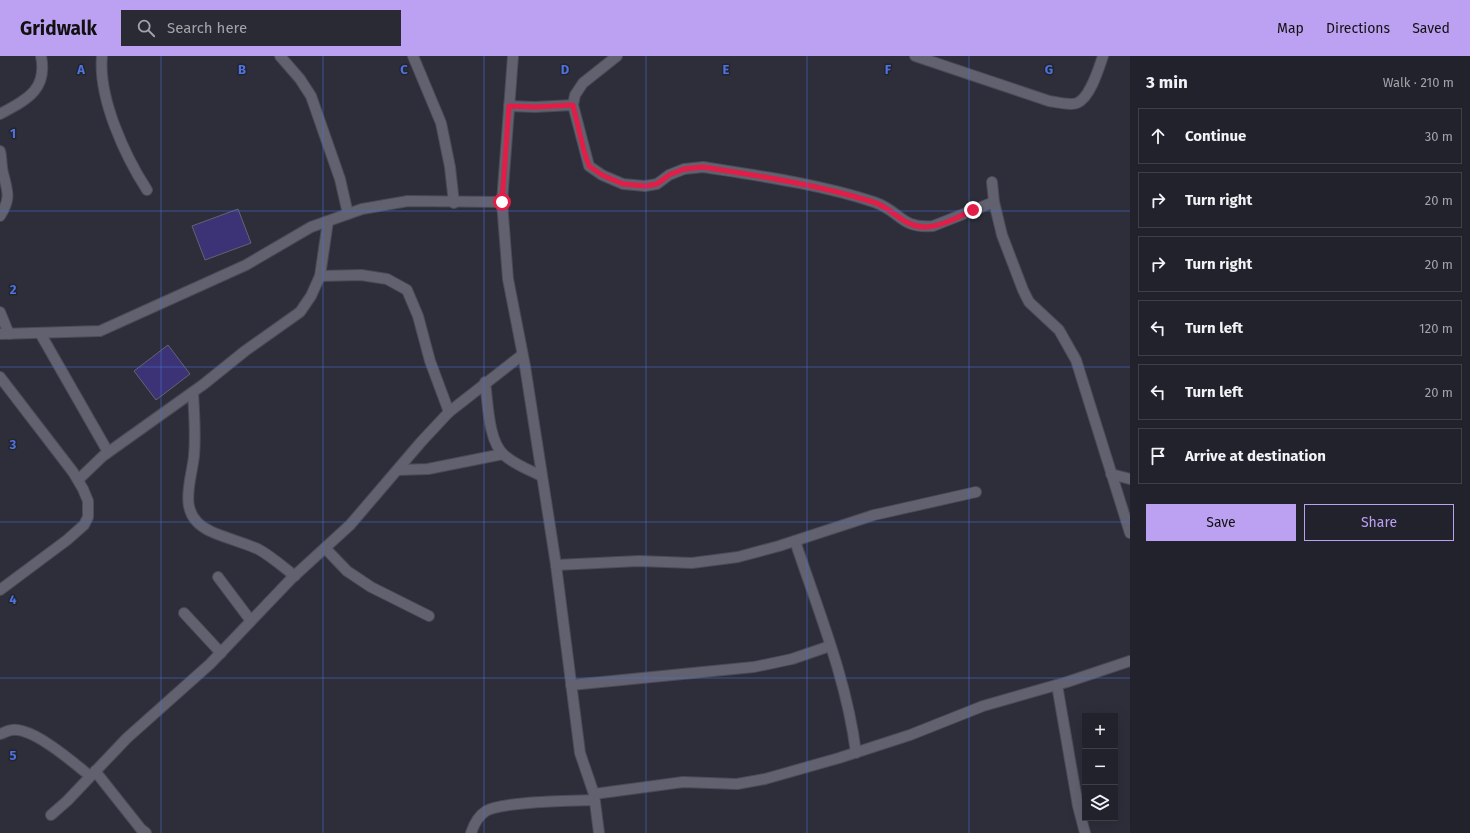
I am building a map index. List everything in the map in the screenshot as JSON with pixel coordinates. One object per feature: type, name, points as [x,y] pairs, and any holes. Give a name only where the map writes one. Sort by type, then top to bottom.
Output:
[{"type":"street","points":[[0,114],[20,104],[38,86],[42,79],[43,73],[40,56]]},
{"type":"street","points":[[102,56],[104,84],[113,121],[133,168],[147,190]]},
{"type":"street","points":[[280,56],[300,78],[311,96],[340,179],[348,214]]},
{"type":"street","points":[[413,56],[440,123],[450,167],[454,203]]},
{"type":"street","points":[[513,56],[502,202],[508,279],[522,355],[556,565],[570,685],[580,753],[594,797],[599,833]]},
{"type":"street","points":[[617,56],[583,83],[575,94],[573,105],[589,166],[602,175],[623,184],[645,186],[657,184],[669,175],[684,169],[703,167],[830,190],[887,207],[908,224],[924,227],[933,226],[994,202]]},
{"type":"street","points":[[915,56],[938,60],[1049,101],[1066,104],[1077,103],[1085,97],[1103,56]]},
{"type":"street","points":[[509,106],[535,107],[573,105]]},
{"type":"street","points":[[0,151],[1,173],[9,192],[7,203],[0,216]]},
{"type":"street","points":[[992,182],[994,202],[1002,235],[1023,290],[1029,302],[1058,330],[1076,360],[1130,533]]},
{"type":"street","points":[[0,312],[4,334],[100,331],[246,265],[311,227],[362,209],[408,201],[454,203],[502,202]]},
{"type":"street","points":[[78,480],[108,452],[193,392],[300,312],[311,296],[320,276],[328,221]]},
{"type":"street","points":[[320,276],[361,275],[387,279],[407,290],[418,316],[430,361],[448,412]]},
{"type":"street","points":[[40,333],[108,452]]},
{"type":"street","points":[[51,815],[67,801],[92,773],[127,738],[222,653],[295,576],[350,525],[448,412],[522,355]]},
{"type":"street","points":[[0,378],[78,480],[88,501],[88,517],[84,525],[67,540],[0,590]]},
{"type":"street","points":[[485,382],[493,438],[503,454],[520,466],[542,476]]},
{"type":"street","points":[[193,392],[195,431],[194,457],[189,481],[188,504],[193,518],[209,531],[259,550],[295,576]]},
{"type":"street","points":[[398,470],[428,469],[503,454]]},
{"type":"street","points":[[1111,474],[1130,479]]},
{"type":"street","points":[[556,565],[639,561],[692,563],[738,556],[795,541],[874,515],[976,492]]},
{"type":"street","points":[[795,541],[830,646],[853,726],[856,753]]},
{"type":"street","points":[[325,548],[347,571],[371,587],[429,616]]},
{"type":"street","points":[[218,576],[251,621]]},
{"type":"street","points":[[184,613],[222,653]]},
{"type":"street","points":[[570,685],[754,667],[792,659],[830,646]]},
{"type":"street","points":[[471,833],[476,820],[487,810],[510,805],[594,797],[683,782],[736,784],[766,778],[856,753],[910,735],[983,706],[1057,685],[1130,661]]},
{"type":"street","points":[[1057,685],[1078,806],[1085,833]]},
{"type":"street","points":[[0,734],[12,729],[24,731],[49,744],[92,773],[141,830],[146,833]]},
{"type":"building","points":[[238,209],[251,243],[205,260],[192,226]]},
{"type":"building","points":[[168,345],[190,374],[156,400],[134,371]]},
{"type":"route","points":[[502,202],[509,106],[535,107],[573,105],[589,166],[602,175],[623,184],[645,186],[657,184],[669,175],[684,169],[703,167],[830,190],[854,198],[873,202],[887,207],[912,226],[933,226],[973,210]]}]
